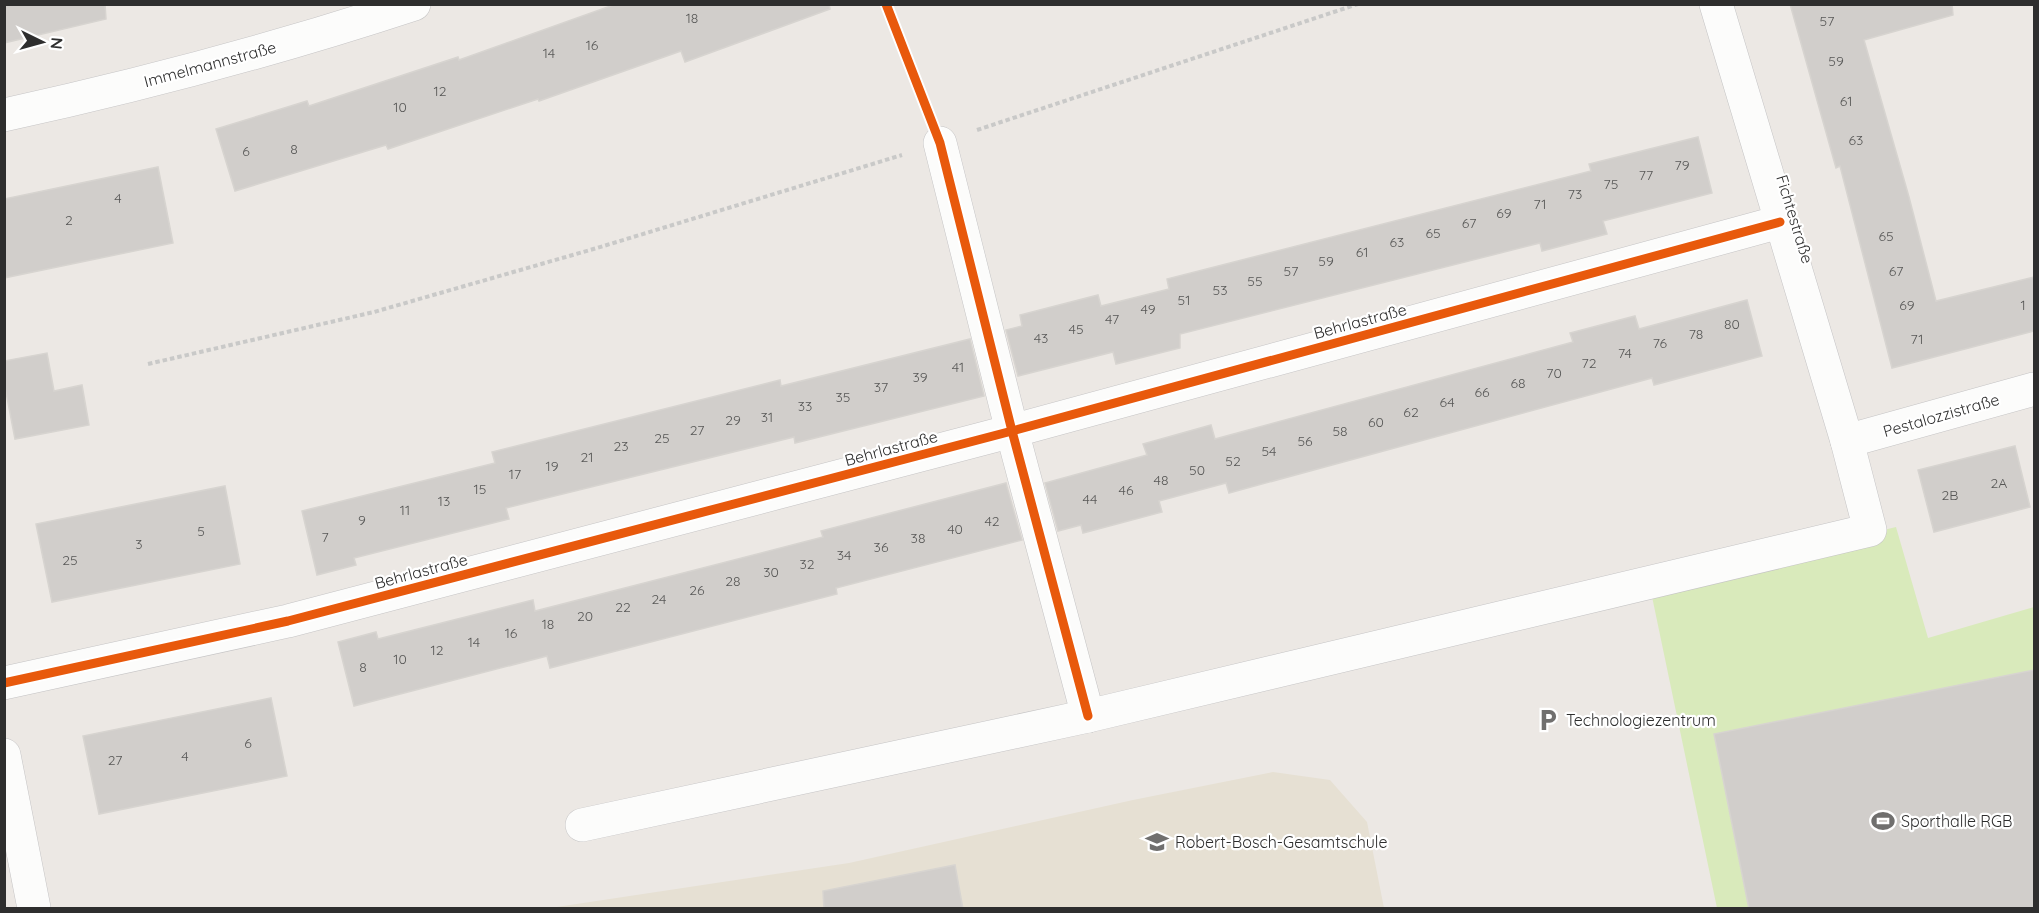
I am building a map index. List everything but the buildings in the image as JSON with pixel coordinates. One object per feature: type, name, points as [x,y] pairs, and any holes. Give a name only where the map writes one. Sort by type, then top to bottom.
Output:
[{"type":"street","name":"Immelmannstraße","points":[[4,115],[151,80],[276,46],[414,4]]},
{"type":"street","name":"Fichtestraße","points":[[1088,716],[1870,530],[1847,441],[1716,4]]},
{"type":"street","points":[[582,825],[1088,716],[1012,431],[940,142]]},
{"type":"street","name":"Behrlastraße","points":[[4,683],[288,621],[1012,431],[1780,222]]},
{"type":"street","name":"Pestalozzistraße","points":[[1847,441],[2034,389]]},
{"type":"street","points":[[4,755],[34,908]]},
{"type":"path","points":[[148,364],[374,312],[597,248],[940,142],[1358,4]]},
{"type":"shaded area","name":"Robert-Bosch-Gesamtschule","points":[[1273,772],[1330,780],[1367,822],[1384,908],[550,908],[849,863],[1133,800]]},
{"type":"green space","points":[[1896,527],[1928,638],[2034,607],[2034,908],[1717,908],[1650,587]]},
{"type":"cycle path","points":[[886,4],[940,143],[1012,431],[1088,716]]},
{"type":"cycle path","points":[[4,683],[288,621],[1012,431],[1780,222]]},
{"type":"place","name":"Technologiezentrum","points":[[1548,720]]},
{"type":"place","name":"Sporthalle RGB","points":[[1883,821]]},
{"type":"place","name":"Robert-Bosch-Gesamtschule","points":[[1157,842]]}]
